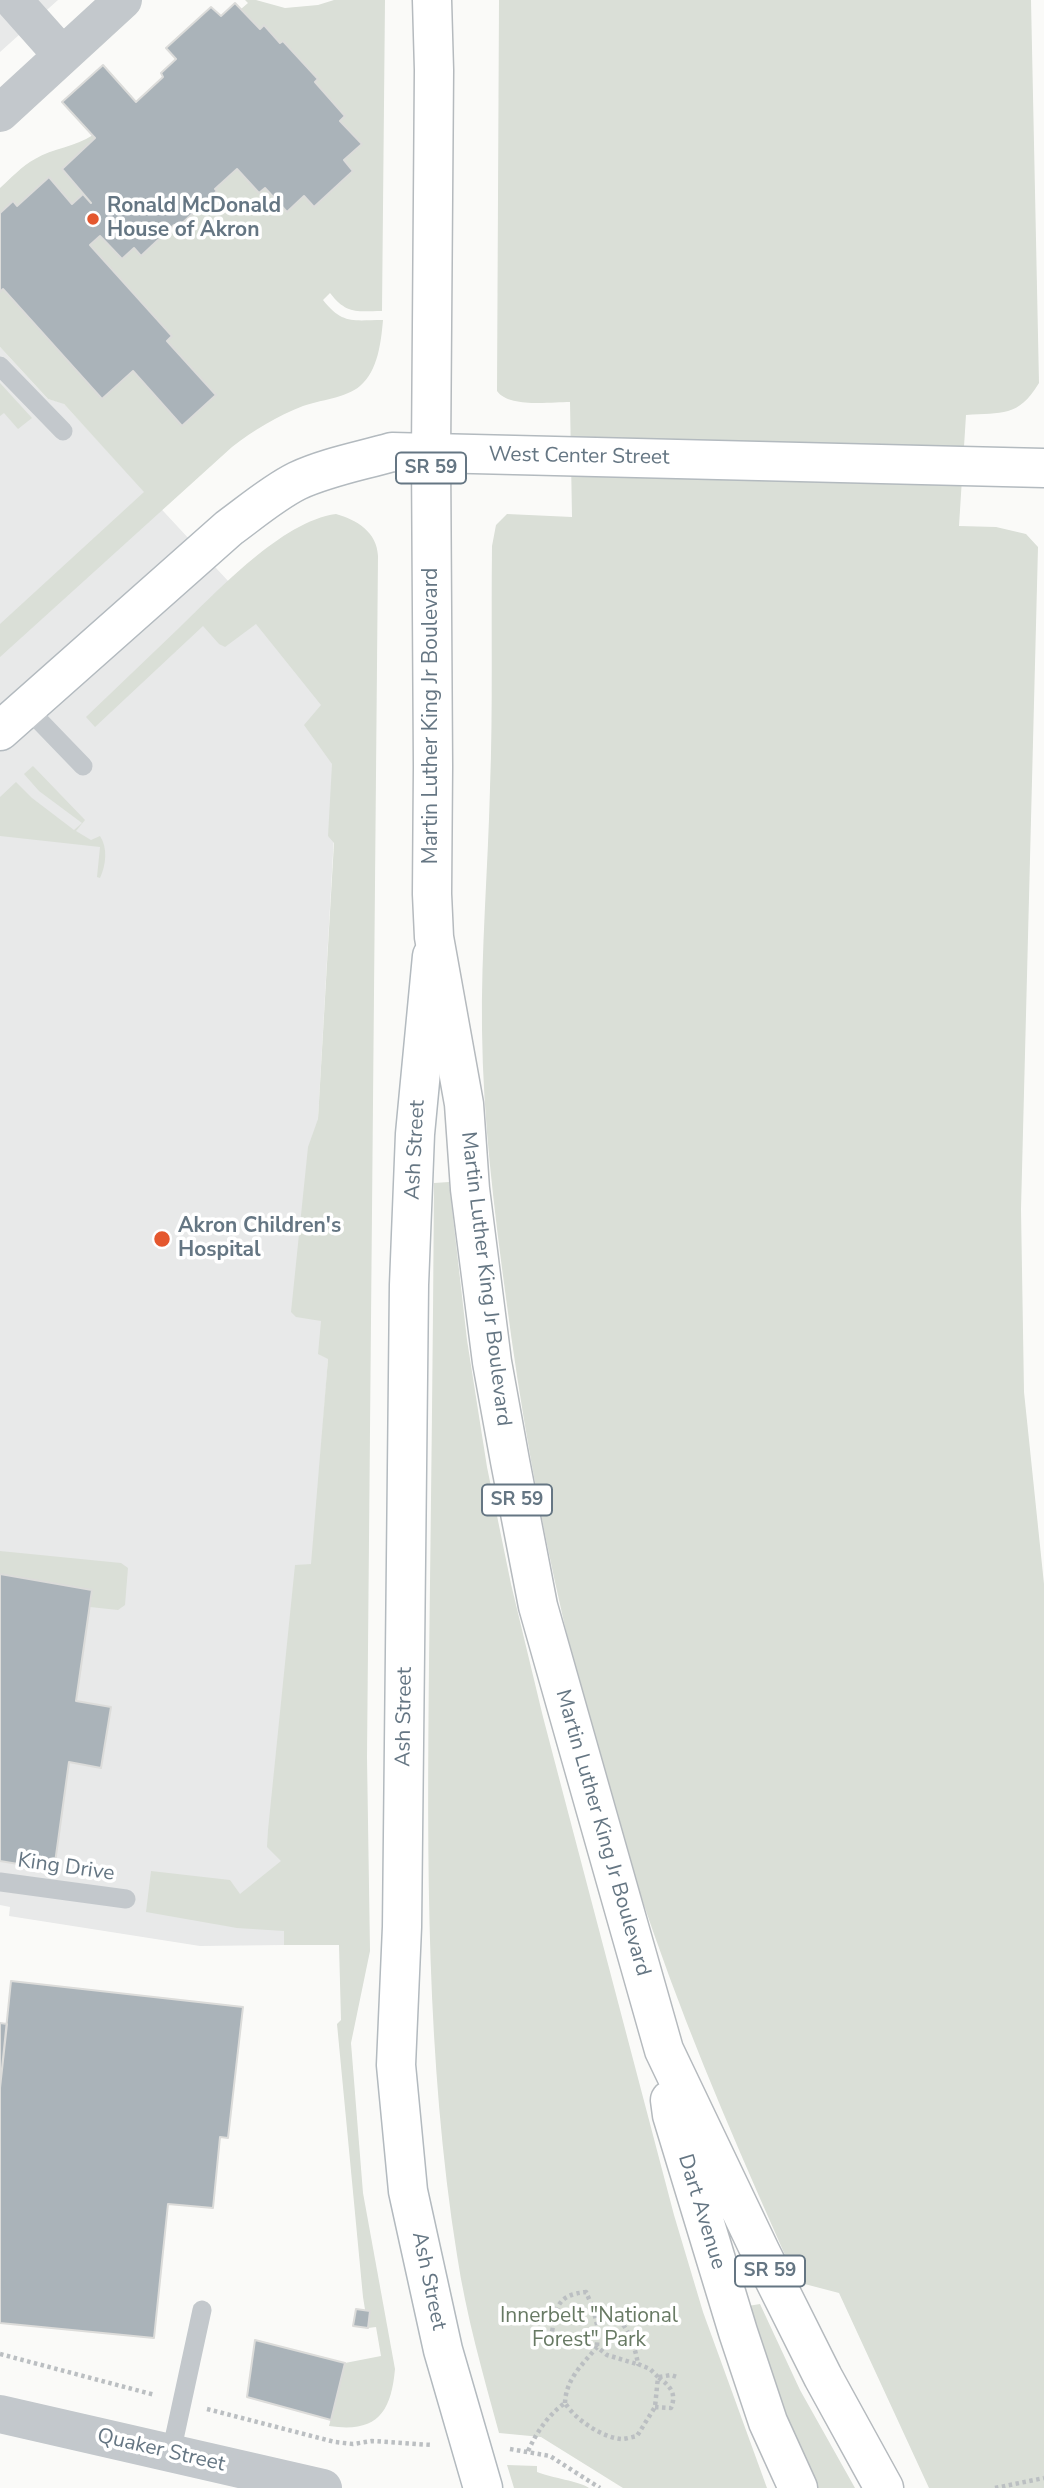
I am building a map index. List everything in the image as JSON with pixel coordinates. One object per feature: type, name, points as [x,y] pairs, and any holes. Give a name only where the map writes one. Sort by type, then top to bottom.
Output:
[{"type":"main road","name":"Martin Luther King Jr Boulevard","points":[[432,0],[432,894],[434,936],[464,1104],[470,1189],[492,1362],[538,1606],[664,2050],[817,2365],[884,2488]]},
{"type":"main road","name":"West Center Street","points":[[13,720],[194,559],[263,502],[297,481],[332,467],[393,452],[1044,468]]},
{"type":"main road","name":"Ash Street","points":[[434,936],[415,1134],[409,1285],[402,1927],[396,2065],[408,2191],[443,2350],[483,2488]]},
{"type":"main road","name":"Dart Avenue","points":[[664,2050],[672,2115],[738,2332],[768,2422],[798,2488]]},
{"type":"street","points":[[13,0],[62,55]]},
{"type":"street","points":[[0,113],[123,0]]},
{"type":"street","name":"Quaker Street","points":[[0,2414],[323,2488]]},
{"type":"lane","points":[[0,366],[63,431]]},
{"type":"lane","points":[[13,720],[83,766]]},
{"type":"lane","name":"King Drive","points":[[0,1882],[126,1899]]},
{"type":"lane","points":[[171,2453],[202,2310]]},
{"type":"path","points":[[552,2332],[555,2311],[560,2301],[574,2293],[586,2292],[598,2329],[597,2347],[568,2384],[565,2403],[571,2413],[606,2434],[622,2439],[638,2436],[655,2407],[658,2377]]},
{"type":"path","points":[[593,2308],[603,2308],[628,2330],[638,2364]]},
{"type":"path","points":[[597,2347],[607,2355],[650,2368],[672,2390],[675,2399],[671,2408],[655,2407]]},
{"type":"path","points":[[658,2377],[677,2377]]},
{"type":"path","points":[[528,2451],[538,2430],[555,2410],[565,2403]]},
{"type":"path","points":[[504,2449],[550,2456],[600,2488]]},
{"type":"path","points":[[995,2488],[1044,2478]]},
{"type":"shaded area","points":[[0,0],[58,0],[0,52]]},
{"type":"shaded area","name":"Akron Children's Hospital","points":[[0,347],[48,399],[63,403],[229,582],[263,574],[342,694],[318,1119],[328,1359],[284,1945],[200,1946],[9,1916],[10,1907],[0,1905]]},
{"type":"green space","points":[[245,0],[256,0],[285,8],[318,5],[334,0],[385,0],[382,311],[347,308],[330,293],[323,300],[337,314],[349,319],[383,320],[375,364],[366,380],[354,390],[284,414],[232,447],[0,657],[0,624],[144,492],[64,404],[48,399],[0,347],[0,292],[3,289],[101,398],[133,371],[182,426],[216,395],[167,341],[90,245],[100,236],[122,259],[134,248],[141,255],[174,225],[177,228],[237,169],[259,193],[265,188],[286,212],[304,196],[314,207],[344,160],[361,144],[340,121],[345,116],[315,82],[318,79],[283,41],[280,43],[264,25],[260,29],[241,9],[248,3]]},
{"type":"green space","points":[[499,0],[1031,0],[1039,383],[1016,408],[999,413],[966,415],[959,526],[996,527],[1026,534],[1038,547],[1021,1209],[1024,1392],[1044,1584],[1044,2488],[929,2488],[839,2293],[797,2282],[704,2066],[654,1934],[604,1778],[546,1540],[517,1379],[493,1198],[483,1063],[483,970],[491,758],[492,546],[496,525],[507,514],[572,517],[570,402],[520,402],[497,391]]},
{"type":"green space","points":[[93,135],[91,203],[83,195],[72,204],[49,177],[17,206],[12,202],[0,213],[0,188],[21,169],[42,155]]},
{"type":"green space","points":[[0,383],[32,418],[18,429],[4,413],[0,416]]},
{"type":"green space","points":[[336,514],[351,520],[370,534],[378,556],[367,1757],[370,1951],[351,2043],[363,2193],[395,2369],[390,2398],[385,2409],[369,2423],[345,2427],[329,2426],[345,2363],[381,2356],[376,2327],[368,2328],[363,2297],[337,2024],[341,2020],[339,1945],[284,1945],[284,1931],[237,1928],[146,1912],[151,1871],[230,1880],[240,1894],[281,1861],[267,1847],[268,1830],[295,1565],[311,1564],[328,1359],[318,1354],[321,1321],[296,1317],[291,1312],[308,1147],[318,1119],[334,843],[328,836],[332,764],[304,725],[321,705],[256,624],[225,647],[203,626],[95,727],[86,717],[252,560],[294,530],[315,519]]},
{"type":"green space","points":[[33,766],[85,820],[76,831],[91,840],[100,836],[105,857],[100,878],[97,877],[100,847],[0,836],[0,797],[16,782],[32,798],[74,830],[82,823],[39,791],[24,774]]},
{"type":"green space","name":"Innerbelt \"National Forest\" Park","points":[[449,1182],[467,1340],[487,1467],[511,1584],[543,1717],[674,2215],[703,2312],[767,2488],[623,2488],[541,2437],[499,2433],[475,2344],[457,2255],[439,2108],[429,1886],[434,1183]]},
{"type":"green space","points":[[0,1551],[121,1563],[128,1568],[125,1605],[118,1610],[90,1607],[92,1590],[0,1574]]},
{"type":"green space","points":[[760,2304],[800,2390],[855,2488],[816,2488],[783,2416],[742,2307]]},
{"type":"green space","points":[[507,2465],[537,2466],[537,2472],[589,2488],[514,2488]]},
{"type":"building","name":"Ronald McDonald House of Akron","points":[[235,3],[260,29],[264,25],[280,43],[283,41],[318,79],[315,82],[345,116],[340,121],[362,144],[344,160],[353,171],[314,207],[304,196],[287,212],[265,188],[259,193],[237,169],[177,228],[174,225],[141,256],[134,248],[122,259],[100,236],[90,245],[172,336],[167,341],[216,395],[182,426],[133,371],[102,399],[3,289],[0,292],[0,213],[13,201],[17,206],[49,177],[72,204],[83,194],[91,203],[62,169],[95,138],[62,102],[103,65],[136,102],[163,77],[161,73],[176,59],[166,48],[211,7],[221,16]]},
{"type":"building","points":[[0,1574],[92,1590],[76,1701],[111,1707],[101,1768],[69,1762],[54,1870],[0,1861]]},
{"type":"building","points":[[11,1981],[243,2007],[228,2138],[220,2137],[213,2208],[168,2204],[154,2338],[0,2323],[0,2088]]},
{"type":"building","points":[[0,2023],[7,2024],[0,2088]]},
{"type":"building","points":[[356,2309],[370,2311],[368,2328],[353,2326]]},
{"type":"building","points":[[255,2340],[345,2363],[331,2420],[247,2397]]},
{"type":"place","name":"Ronald McDonald House of Akron","points":[[93,219]]},
{"type":"place","name":"Akron Children's Hospital","points":[[162,1239]]}]
